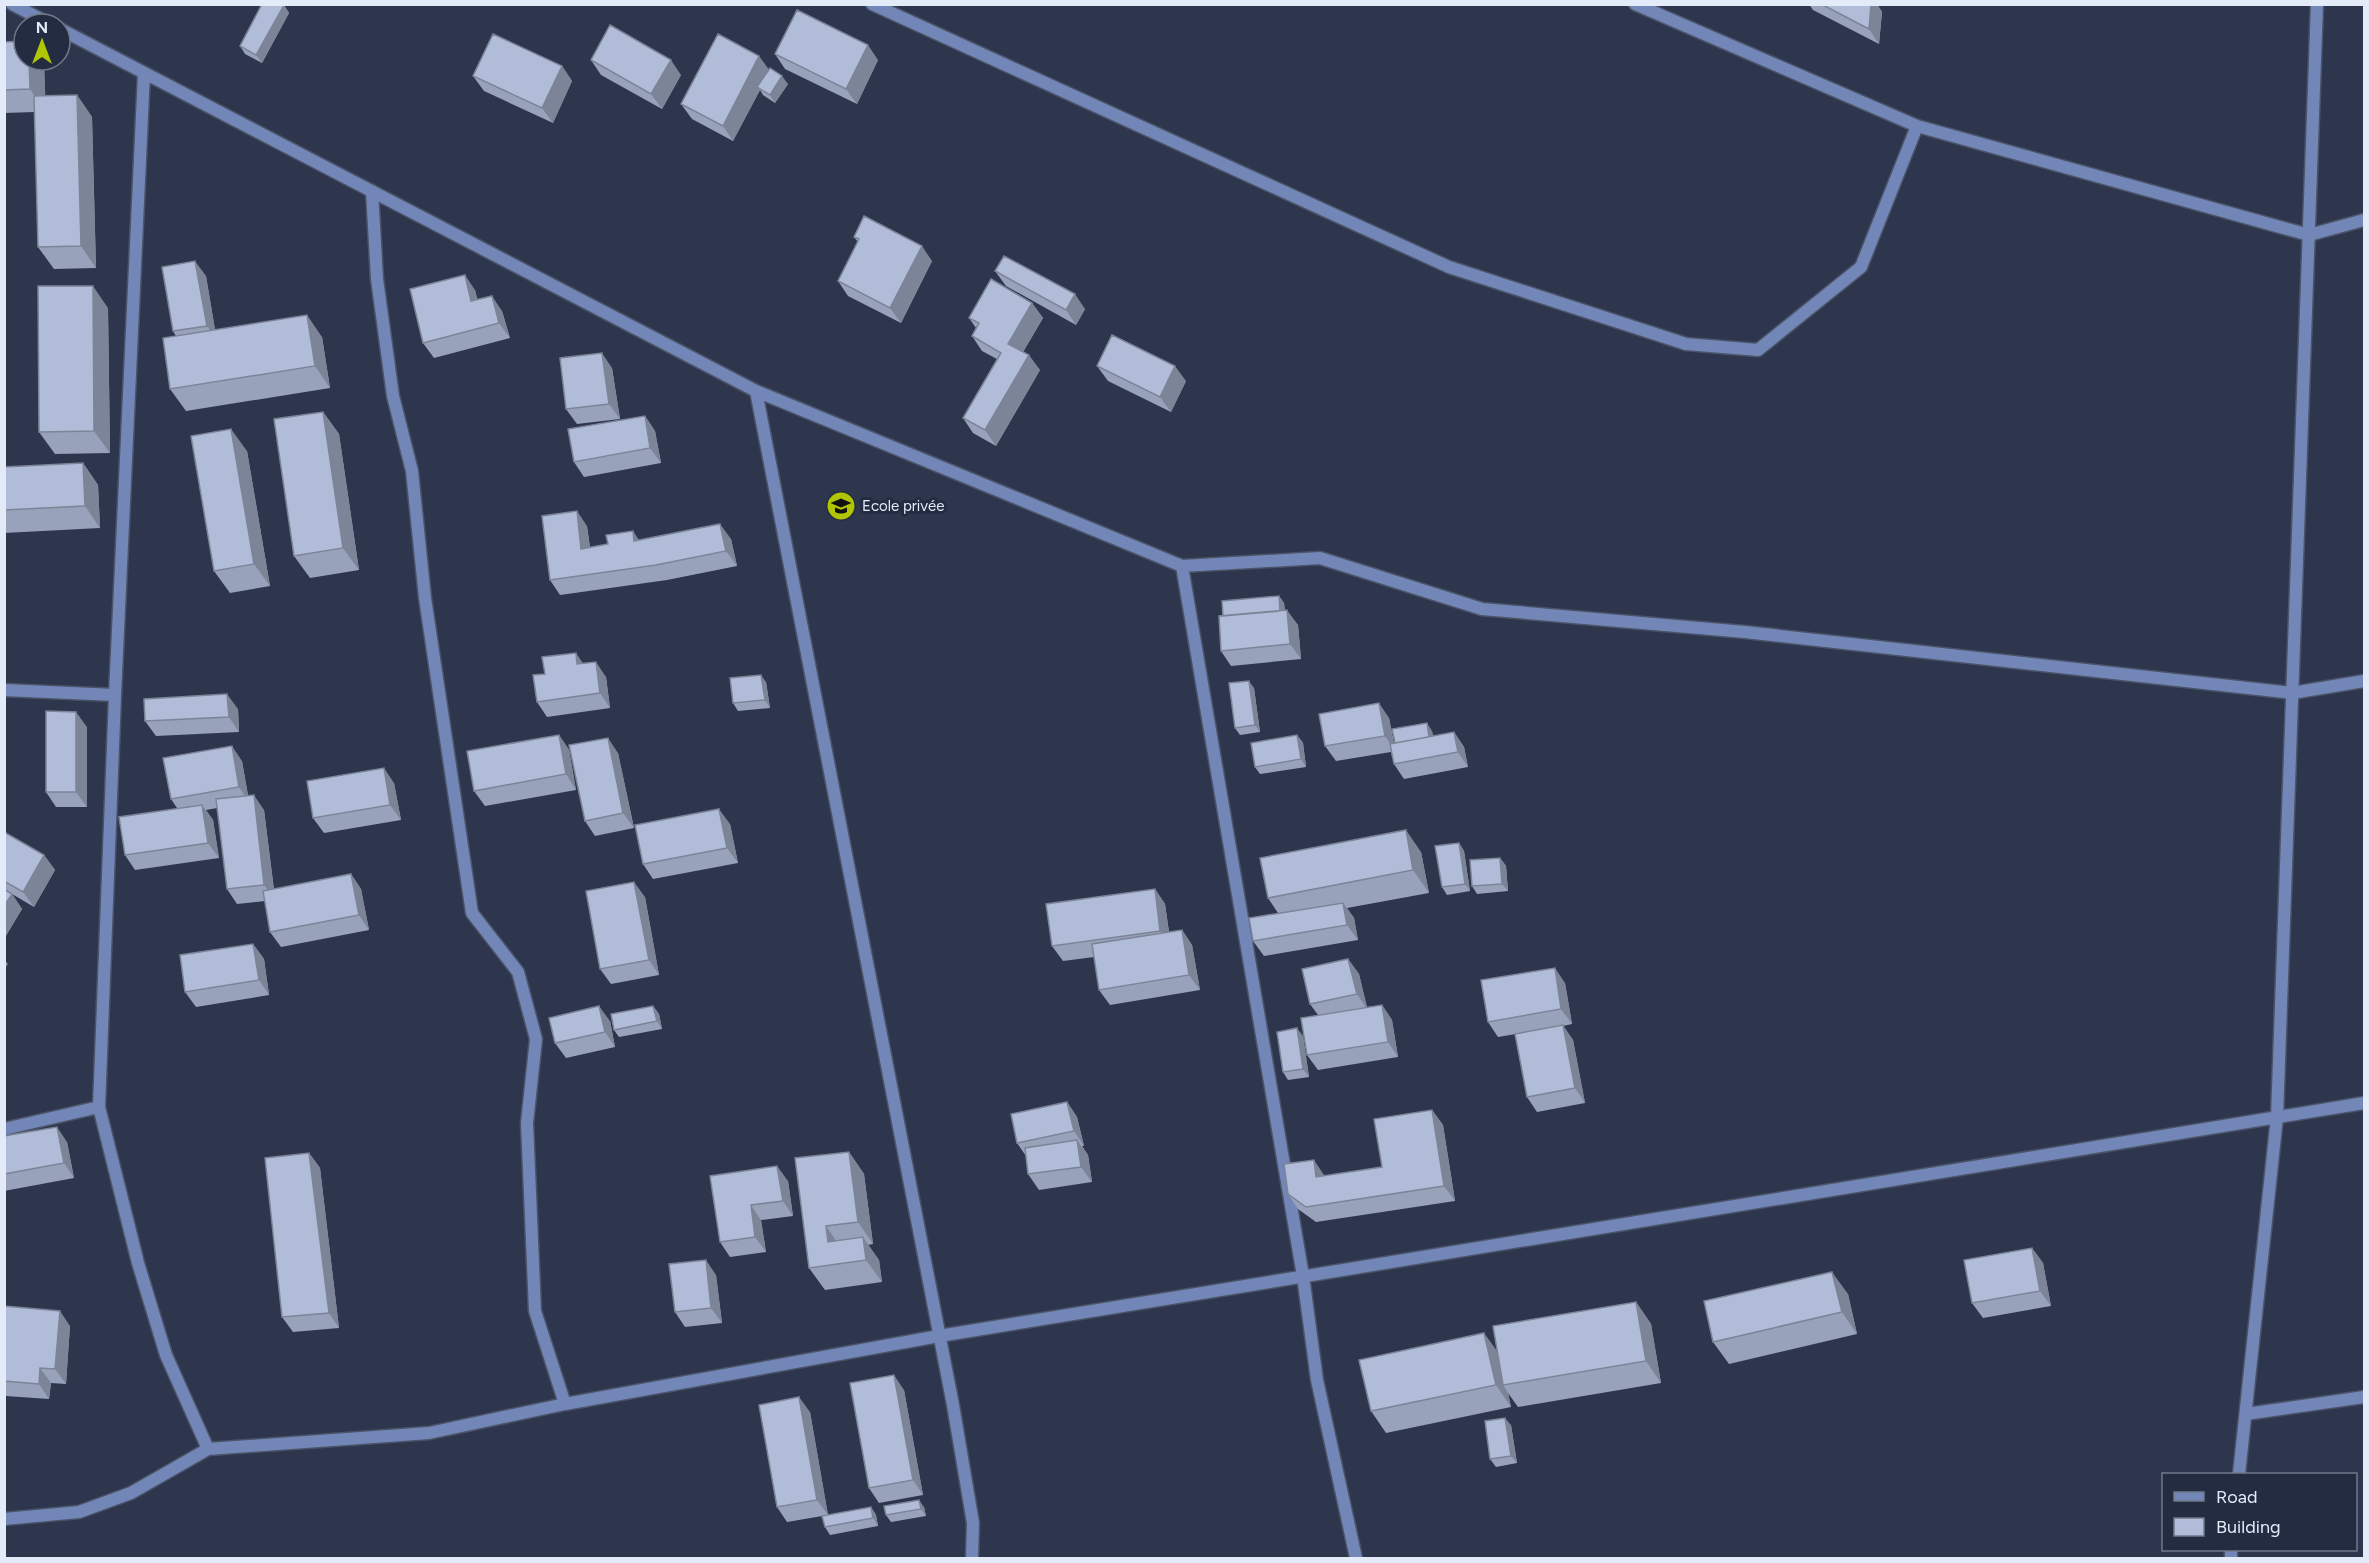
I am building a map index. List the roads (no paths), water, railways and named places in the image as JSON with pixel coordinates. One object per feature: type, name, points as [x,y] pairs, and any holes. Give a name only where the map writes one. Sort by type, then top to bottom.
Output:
[{"type":"street","points":[[12,4],[27,12]]},
{"type":"street","points":[[872,4],[1449,267],[1686,344],[1758,350],[1861,267],[1917,126]]},
{"type":"street","points":[[1635,4],[1917,126],[2309,235],[2364,220]]},
{"type":"street","points":[[2239,1473],[2277,1117],[2317,4]]},
{"type":"street","points":[[72,35],[756,391],[1182,566],[1320,558],[1482,609],[1745,632],[2292,693],[2364,681]]},
{"type":"street","points":[[144,73],[115,695],[99,1107],[138,1263],[166,1355],[208,1449]]},
{"type":"street","points":[[372,191],[377,279],[391,384],[412,471],[425,598],[472,913],[518,972],[536,1039],[527,1123],[535,1311],[565,1404]]},
{"type":"street","points":[[756,391],[939,1336],[973,1523],[972,1558]]},
{"type":"street","points":[[1182,566],[1303,1276],[1317,1380],[1356,1558]]},
{"type":"street","points":[[4,690],[115,695]]},
{"type":"street","points":[[4,1519],[79,1512],[131,1493],[208,1449],[429,1433],[565,1404],[939,1336],[2364,1103]]},
{"type":"street","points":[[4,1129],[99,1107]]},
{"type":"street","points":[[2246,1414],[2364,1398]]},
{"type":"place","name":"Ecole privée","points":[[841,506]]}]
